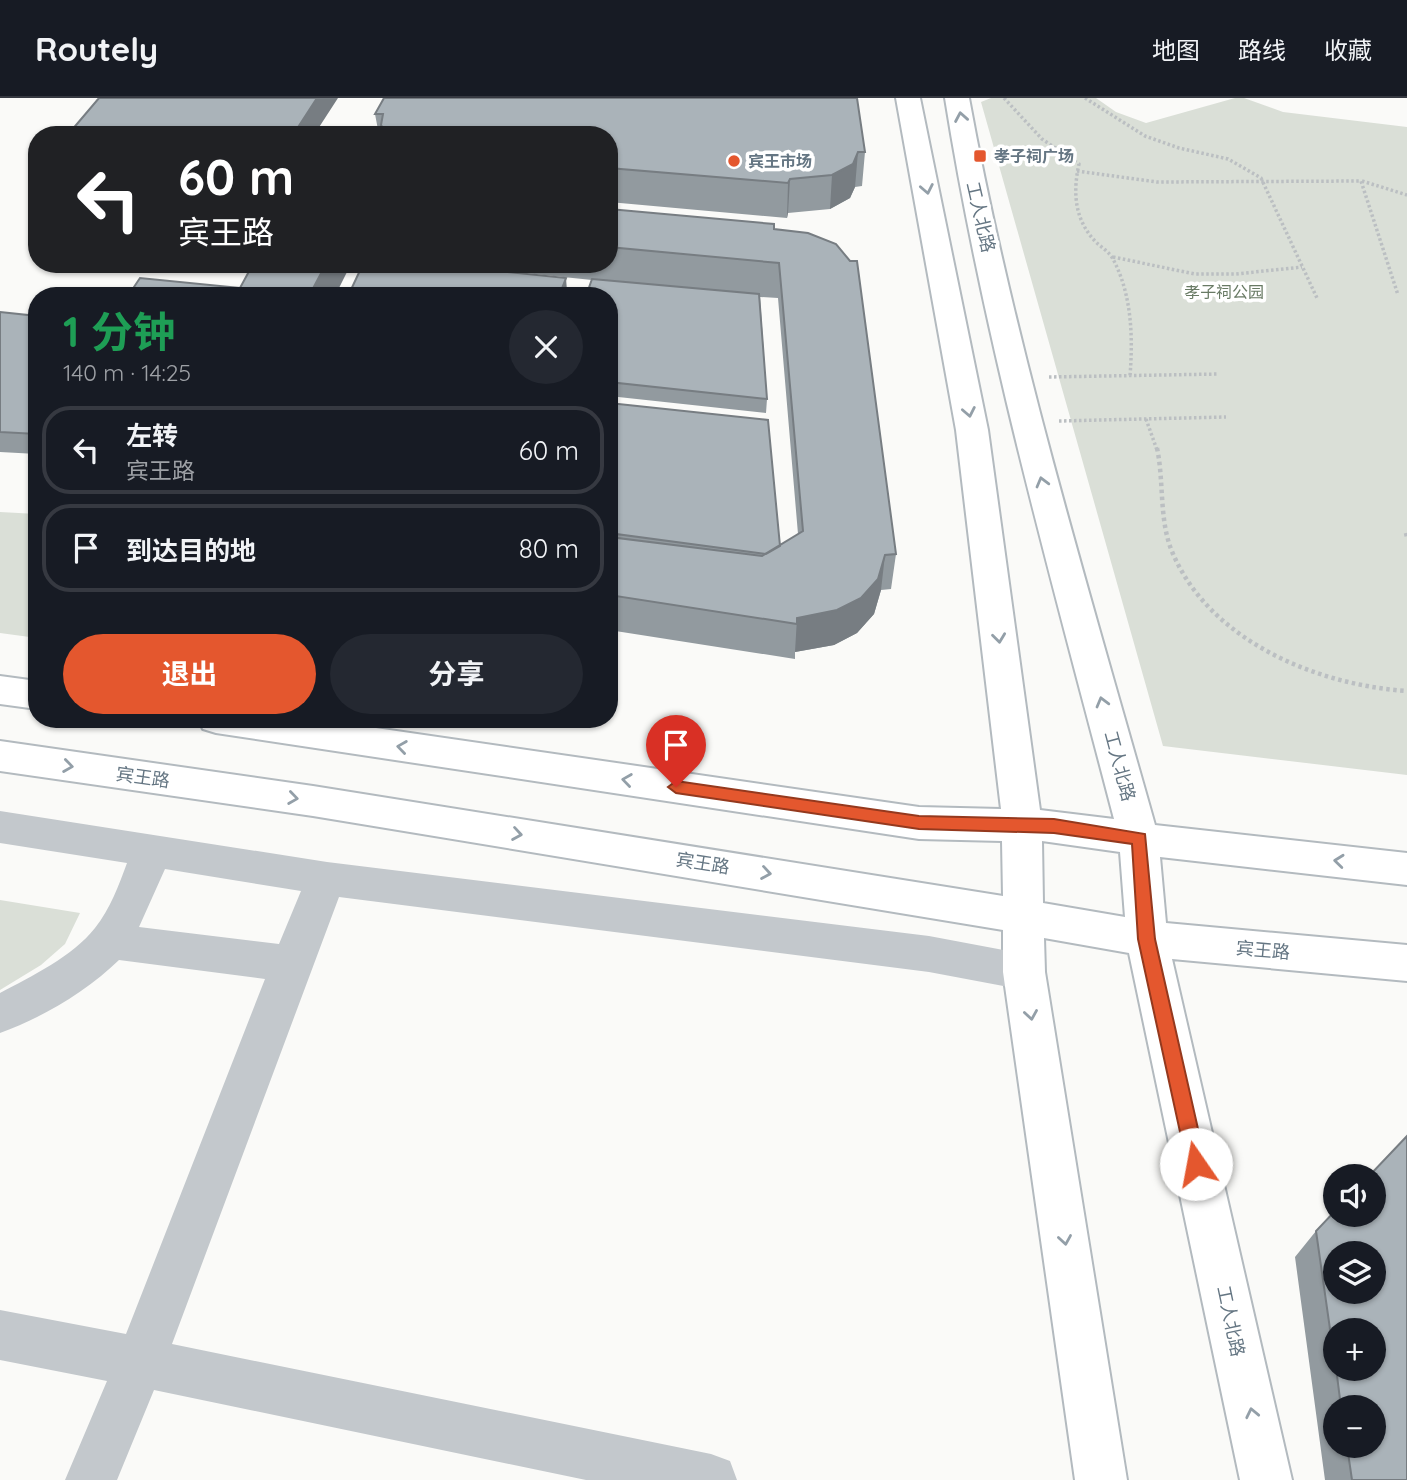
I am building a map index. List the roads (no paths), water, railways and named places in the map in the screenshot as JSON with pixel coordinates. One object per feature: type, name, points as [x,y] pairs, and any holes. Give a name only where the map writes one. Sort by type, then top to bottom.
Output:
[{"type":"street","points":[[908,98],[972,430],[1022,825],[1024,972],[1101,1480]]},
{"type":"street","name":"工人北路","points":[[957,98],[966,151],[1026,422],[1139,839],[1147,939],[1266,1480]]},
{"type":"street","points":[[0,690],[28,694]]},
{"type":"street","points":[[277,728],[919,823],[1054,826],[1139,839],[1407,869]]},
{"type":"street","name":"宾王路","points":[[0,756],[341,805],[922,898],[1147,939],[1407,962]]},
{"type":"street","points":[[0,827],[327,879],[929,954],[1024,972]]},
{"type":"street","points":[[0,1014],[73,972],[110,941],[142,878],[152,851]]},
{"type":"street","points":[[91,1480],[327,879]]},
{"type":"street","points":[[110,941],[293,964]]},
{"type":"street","points":[[0,1335],[710,1480]]},
{"type":"place","name":"孝子祠广场","points":[[980,156]]},
{"type":"place","name":"宾王市场","points":[[734,161]]},
{"type":"park label","name":"孝子祠公园","points":[[1224,292]]}]
